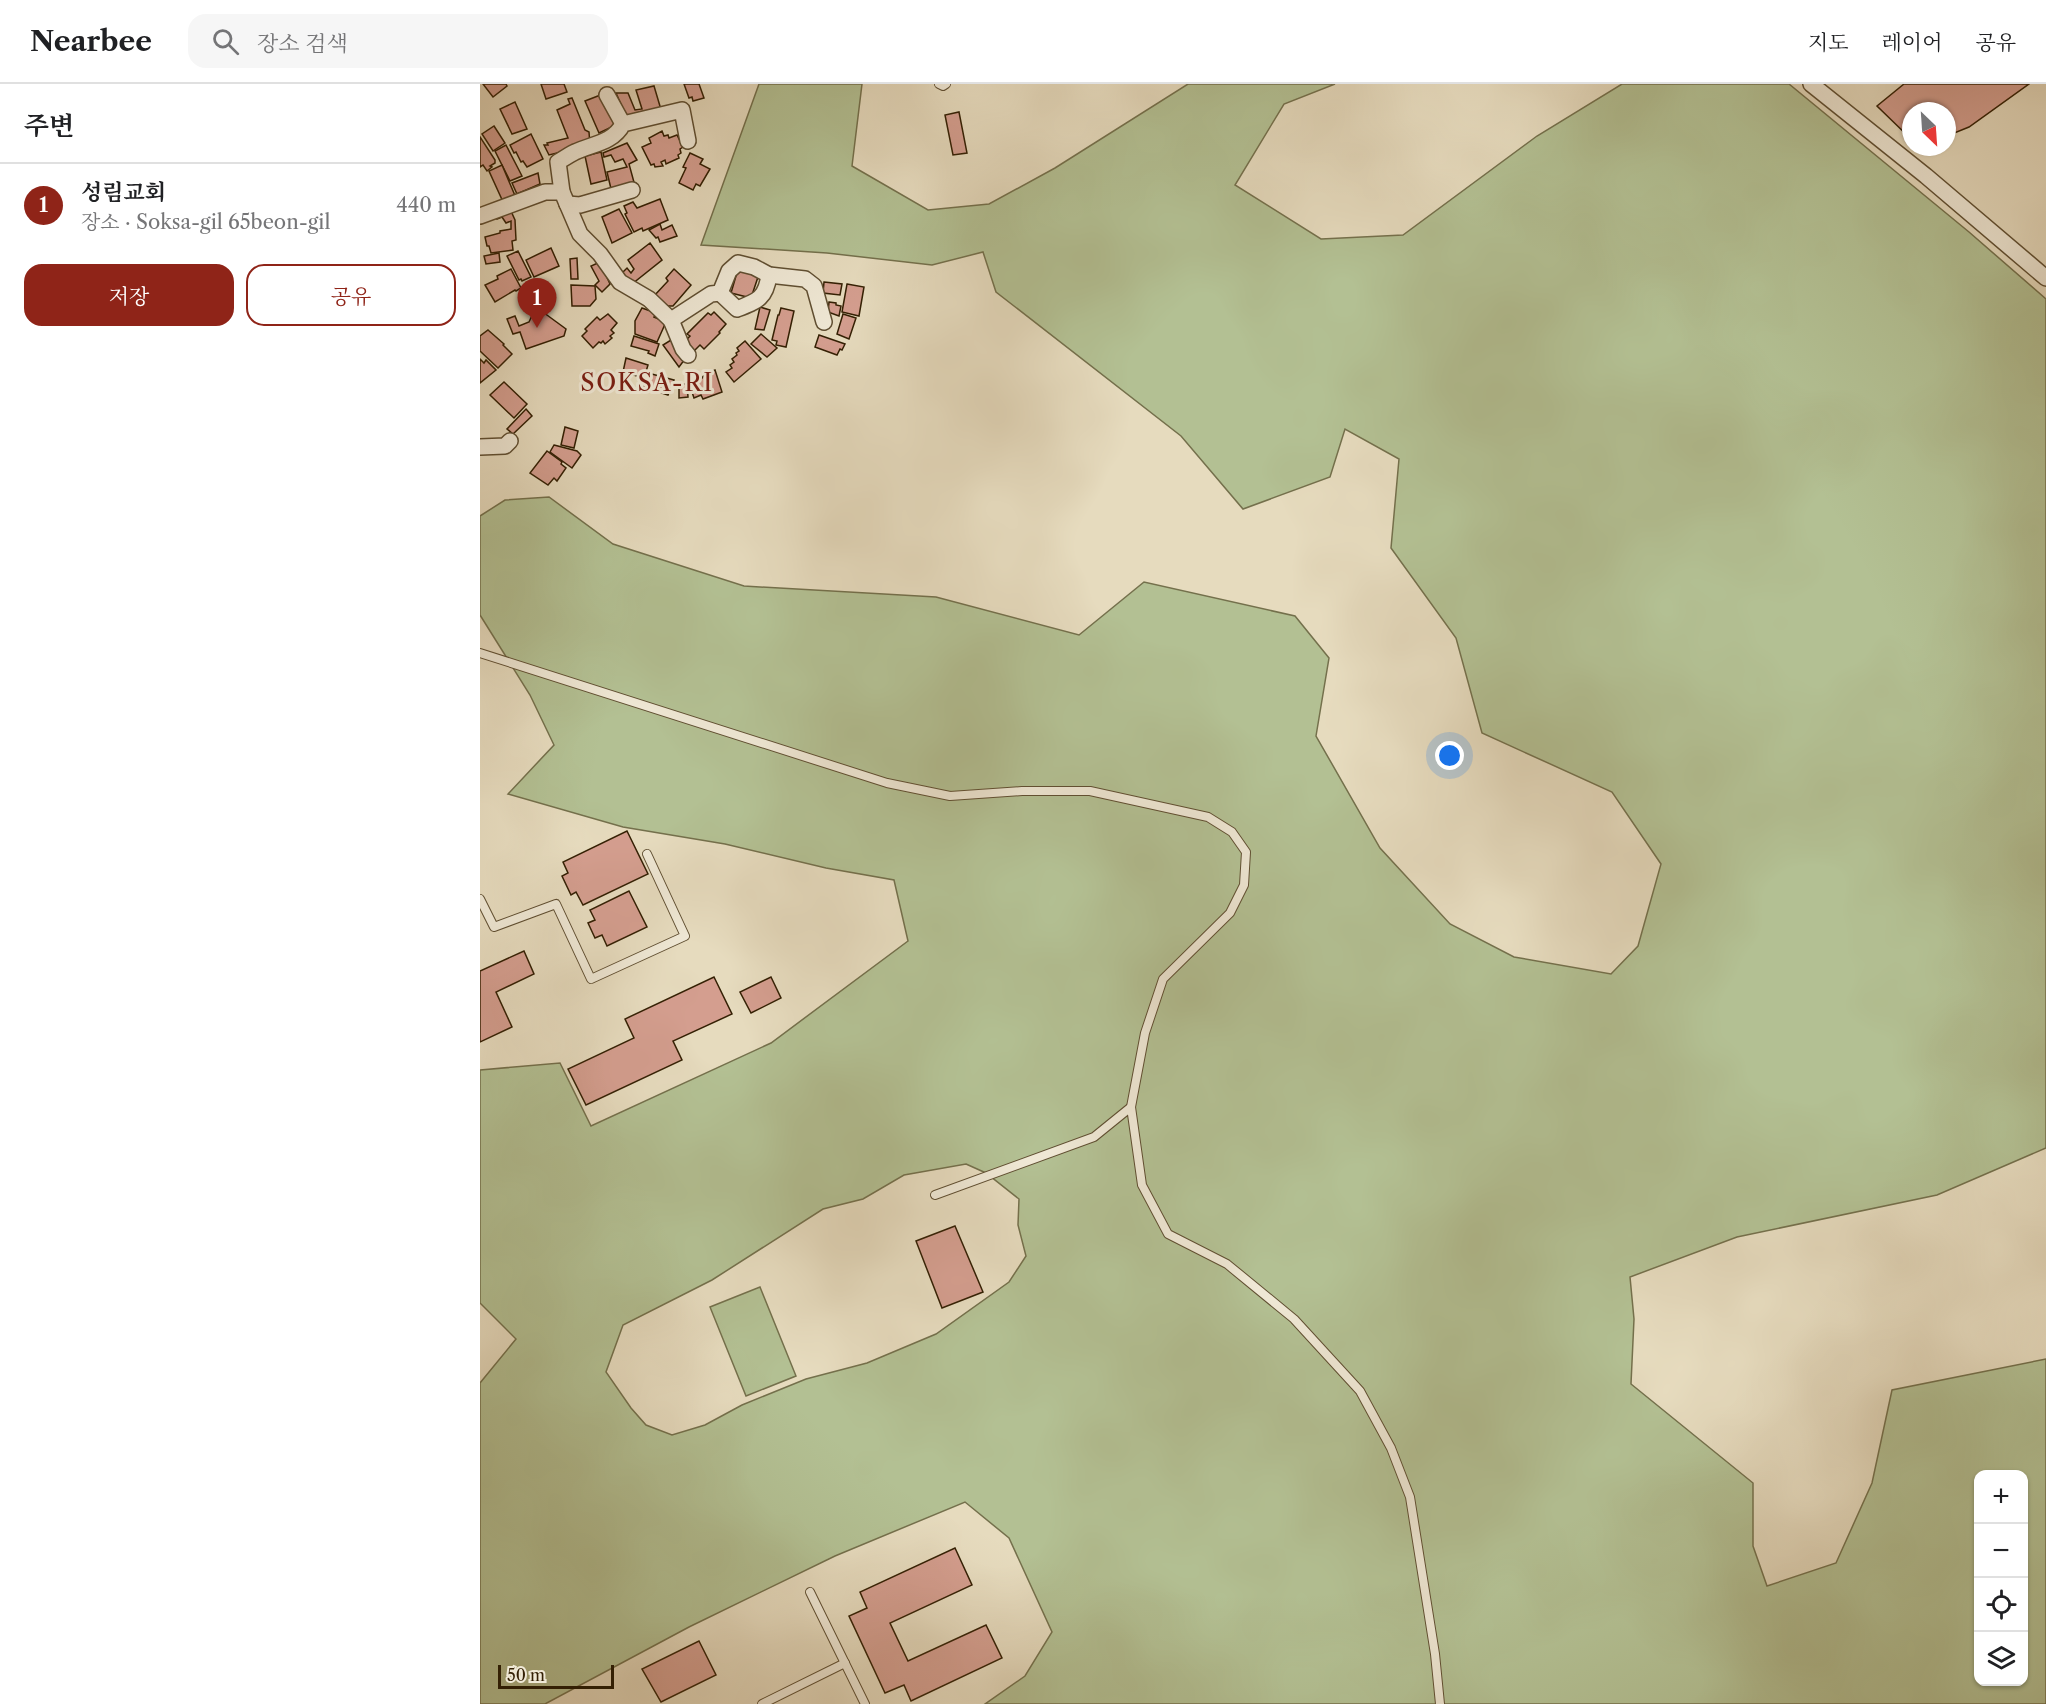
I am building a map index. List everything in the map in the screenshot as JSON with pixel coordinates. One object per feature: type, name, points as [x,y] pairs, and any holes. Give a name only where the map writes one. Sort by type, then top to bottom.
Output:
[{"type":"street","points":[[1811,84],[1926,176],[2046,278]]},
{"type":"street","points":[[607,95],[623,124]]},
{"type":"street","points":[[623,124],[681,111],[688,141]]},
{"type":"street","points":[[623,124],[618,134],[595,146],[575,152],[558,162],[564,198],[580,234],[600,254],[620,282],[649,299],[671,320],[688,355]]},
{"type":"street","points":[[480,216],[544,192],[580,205],[632,190]]},
{"type":"street","points":[[720,293],[729,271],[738,263],[769,274],[805,279],[814,286],[824,322]]},
{"type":"street","points":[[671,320],[711,294],[720,293],[737,309],[758,301],[767,287],[769,274]]},
{"type":"street","points":[[480,447],[505,446],[510,441]]},
{"type":"lane","points":[[939,84],[943,86],[946,84]]},
{"type":"lane","points":[[480,653],[887,783],[950,796],[1022,791],[1090,791],[1208,817],[1232,832],[1246,852],[1244,885],[1230,914],[1163,979],[1145,1033],[1131,1107],[1142,1185],[1168,1234],[1227,1264],[1294,1319],[1360,1391],[1391,1448],[1410,1497],[1435,1654],[1440,1704]]},
{"type":"lane","points":[[480,899],[494,927],[556,904],[591,979],[685,936],[647,854]]},
{"type":"lane","points":[[935,1195],[1094,1137],[1131,1107]]},
{"type":"lane","points":[[810,1592],[865,1704]]},
{"type":"lane","points":[[762,1704],[845,1663]]},
{"type":"green space","points":[[759,84],[862,84],[852,166],[928,210],[989,204],[1055,168],[1188,84],[1335,84],[1284,104],[1235,185],[1321,239],[1403,235],[1537,136],[1622,84],[1789,84],[1969,232],[2046,299],[2046,1148],[1937,1195],[1737,1237],[1630,1277],[1634,1319],[1631,1384],[1753,1483],[1753,1546],[1767,1586],[1836,1563],[1872,1483],[1892,1390],[2046,1359],[2046,1704],[985,1704],[1025,1676],[1052,1632],[1009,1538],[965,1502],[835,1556],[689,1627],[545,1704],[480,1704],[480,1383],[516,1339],[480,1303],[480,1070],[560,1063],[591,1126],[771,1043],[908,941],[894,880],[826,868],[725,844],[623,827],[508,794],[554,745],[530,695],[480,615],[480,516],[505,500],[549,497],[613,544],[744,586],[936,597],[1079,635],[1144,582],[1295,616],[1329,658],[1316,736],[1380,848],[1450,924],[1514,957],[1611,974],[1638,946],[1661,864],[1612,792],[1482,733],[1456,638],[1391,548],[1399,459],[1345,429],[1330,477],[1243,509],[1181,436],[996,292],[983,252],[932,265],[827,253],[701,245]],"holes":[[[966,1164],[986,1173],[1019,1199],[1018,1225],[1026,1256],[1009,1282],[936,1334],[867,1363],[806,1379],[742,1405],[705,1425],[672,1435],[646,1425],[606,1372],[623,1325],[712,1280],[823,1209],[863,1199],[904,1175]]]},
{"type":"green space","points":[[760,1287],[796,1376],[746,1396],[710,1307]]},
{"type":"building","points":[[483,84],[506,84],[507,86],[493,97]]},
{"type":"building","points":[[541,84],[564,84],[567,92],[546,99]]},
{"type":"building","points":[[684,84],[699,84],[704,98],[693,101],[692,97],[689,98]]},
{"type":"building","points":[[1904,84],[2029,84],[1969,127],[1956,132],[1956,102],[1902,102],[1902,130],[1877,106]]},
{"type":"building","points":[[654,86],[662,113],[627,118],[616,93],[628,93],[635,110],[642,109],[636,90]]},
{"type":"building","points":[[603,94],[616,125],[599,133],[585,101]]},
{"type":"building","points":[[572,98],[585,130],[589,132],[590,145],[549,155],[544,145],[568,138],[557,110],[570,104],[568,99]]},
{"type":"building","points":[[515,102],[527,129],[512,134],[500,109]]},
{"type":"building","points":[[959,112],[967,153],[953,155],[945,115]]},
{"type":"building","points":[[494,126],[505,143],[493,151],[482,134]]},
{"type":"building","points":[[662,131],[664,136],[668,135],[669,138],[677,135],[683,147],[680,149],[679,158],[666,164],[665,160],[661,162],[663,166],[655,167],[654,164],[651,165],[642,147],[651,143],[649,138]]},
{"type":"building","points":[[531,134],[543,159],[527,167],[510,145]]},
{"type":"building","points":[[480,137],[495,160],[487,171],[483,165],[480,167]]},
{"type":"building","points":[[627,143],[637,160],[629,164],[635,186],[612,193],[607,172],[627,167],[623,159],[615,162],[611,155],[604,157],[603,153]]},
{"type":"building","points":[[506,145],[522,176],[510,181],[495,151]]},
{"type":"building","points":[[601,152],[607,180],[591,184],[585,156]]},
{"type":"building","points":[[690,153],[703,159],[700,164],[710,169],[700,186],[696,184],[693,190],[679,183]]},
{"type":"building","points":[[502,165],[516,198],[504,204],[489,171]]},
{"type":"building","points":[[538,173],[540,184],[517,194],[512,183]]},
{"type":"building","points":[[660,199],[668,220],[643,231],[642,228],[634,232],[625,214],[627,213],[624,206],[633,202],[637,208]]},
{"type":"building","points":[[510,209],[515,220],[516,240],[512,241],[513,250],[491,253],[485,237],[511,229],[511,221],[506,223],[502,217],[497,219],[496,217]]},
{"type":"building","points":[[619,209],[632,233],[612,243],[602,217]]},
{"type":"building","points":[[660,224],[662,230],[672,225],[677,236],[660,242],[658,237],[656,238],[649,230]]},
{"type":"building","points":[[650,243],[662,260],[632,284],[622,273],[627,268],[631,273],[634,269],[628,260]]},
{"type":"building","points":[[551,248],[559,266],[534,277],[526,260]]},
{"type":"building","points":[[518,251],[531,277],[522,281],[519,280],[507,256]]},
{"type":"building","points":[[499,253],[500,262],[486,264],[484,256]]},
{"type":"building","points":[[577,258],[578,279],[571,279],[570,259]]},
{"type":"building","points":[[600,262],[610,284],[602,292],[595,285],[599,281],[591,266]]},
{"type":"building","points":[[511,269],[521,288],[495,302],[485,285]]},
{"type":"building","points":[[674,269],[691,285],[673,306],[665,306],[654,296],[668,281],[666,278]]},
{"type":"building","points":[[738,269],[759,274],[751,298],[731,293]]},
{"type":"building","points":[[824,282],[842,284],[840,295],[823,293]]},
{"type":"building","points":[[847,284],[864,287],[859,316],[842,312]]},
{"type":"building","points":[[571,285],[595,286],[596,299],[590,306],[572,306]]},
{"type":"building","points":[[829,302],[841,306],[839,316],[828,312]]},
{"type":"building","points":[[536,307],[566,329],[564,336],[526,349],[520,332],[513,334],[507,319],[515,316],[519,326],[529,322]]},
{"type":"building","points":[[760,307],[770,310],[764,330],[755,329]]},
{"type":"building","points":[[642,308],[656,313],[654,317],[666,322],[657,342],[635,334],[635,321]]},
{"type":"building","points":[[781,308],[794,311],[786,347],[776,345],[777,341],[772,340]]},
{"type":"building","points":[[714,312],[726,324],[704,349],[700,345],[694,351],[684,342],[690,336],[687,334],[708,313],[711,315]]},
{"type":"building","points":[[608,314],[617,323],[611,330],[614,333],[610,336],[612,338],[605,344],[603,341],[599,342],[593,348],[582,336],[587,331],[585,329],[597,317],[600,320]]},
{"type":"building","points":[[843,314],[856,318],[849,339],[837,334]]},
{"type":"building","points":[[488,330],[512,354],[498,368],[480,351],[480,336]]},
{"type":"building","points":[[761,334],[777,348],[767,357],[751,344]]},
{"type":"building","points":[[819,335],[845,344],[837,355],[815,347]]},
{"type":"building","points":[[634,336],[659,344],[655,356],[648,353],[649,351],[631,346]]},
{"type":"building","points":[[671,340],[685,359],[679,367],[663,345]]},
{"type":"building","points":[[745,341],[761,359],[734,382],[726,372],[732,368],[730,365],[734,362],[732,359],[739,351],[737,348]]},
{"type":"building","points":[[626,358],[648,365],[644,378],[623,372]]},
{"type":"building","points":[[480,359],[484,363],[486,360],[496,370],[480,383]]},
{"type":"building","points":[[715,370],[722,392],[703,399],[701,395],[694,398],[690,386],[695,384],[694,381]]},
{"type":"building","points":[[648,373],[674,380],[668,395],[643,387]]},
{"type":"building","points":[[504,382],[527,404],[514,418],[490,395]]},
{"type":"building","points":[[679,384],[687,384],[688,397],[679,398]]},
{"type":"building","points":[[526,409],[532,416],[513,434],[507,429]]},
{"type":"building","points":[[565,427],[578,431],[574,448],[561,445]]},
{"type":"building","points":[[554,445],[577,451],[581,455],[572,468],[550,452]]},
{"type":"building","points":[[547,451],[562,462],[561,464],[566,468],[557,481],[554,478],[548,485],[530,473]]},
{"type":"building","points":[[627,831],[648,874],[583,905],[576,892],[571,895],[562,876],[568,873],[563,862]]},
{"type":"building","points":[[629,891],[647,927],[607,946],[602,935],[595,938],[588,923],[595,920],[590,910]]},
{"type":"building","points":[[524,951],[534,974],[496,992],[512,1027],[480,1042],[480,971]]},
{"type":"building","points":[[714,977],[732,1014],[673,1041],[682,1060],[586,1105],[568,1069],[634,1038],[625,1019]]},
{"type":"building","points":[[771,977],[781,998],[751,1013],[740,992]]},
{"type":"building","points":[[955,1226],[983,1292],[942,1308],[916,1241]]},
{"type":"building","points":[[955,1548],[972,1585],[890,1623],[908,1661],[986,1625],[1002,1658],[911,1701],[904,1685],[885,1693],[849,1616],[867,1608],[860,1592]]},
{"type":"building","points":[[699,1641],[716,1675],[661,1702],[642,1669]]},
{"type":"place","name":"성림교회","points":[[537,328]]},
{"type":"district","name":"SOKSA-RI","points":[[647,382]]}]
